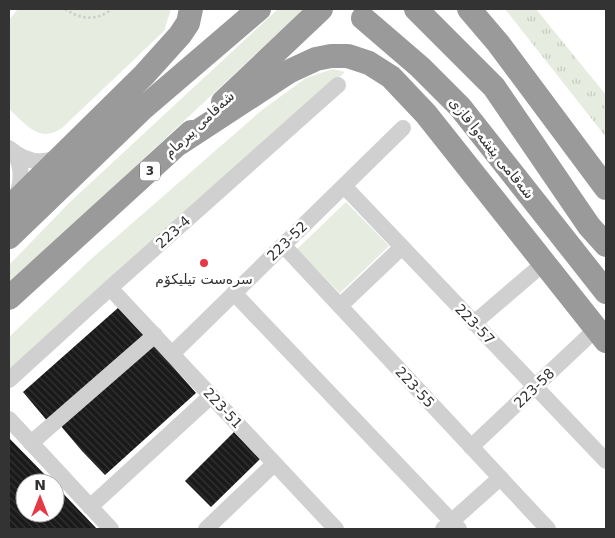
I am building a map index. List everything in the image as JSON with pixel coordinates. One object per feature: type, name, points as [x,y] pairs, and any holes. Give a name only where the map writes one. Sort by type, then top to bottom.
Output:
[{"type":"highway","points":[[10,207],[144,75],[180,36],[188,22],[191,9]]},
{"type":"highway","points":[[9,237],[141,110],[259,9]]},
{"type":"highway","name":"شەقامی پیرمام","points":[[9,298],[180,143],[322,9]]},
{"type":"highway","points":[[416,9],[494,87],[589,226],[606,245]]},
{"type":"highway","points":[[469,9],[498,44],[606,188]]},
{"type":"highway","name":"شەقامی پێشەوا قازی","points":[[363,18],[420,67],[460,107],[606,292]]},
{"type":"highway","points":[[180,143],[290,71],[307,63],[331,56],[348,56],[359,59],[380,69],[409,95],[452,145],[601,335]]},
{"type":"street","name":"223-4","points":[[9,380],[338,85]]},
{"type":"street","name":"223-52","points":[[172,354],[403,128]]},
{"type":"street","points":[[11,150],[29,161],[43,161],[55,158],[65,152]]},
{"type":"street","points":[[10,207],[18,194],[21,168],[19,160],[11,150]]},
{"type":"street","name":"223-57","points":[[344,186],[606,461]]},
{"type":"street","name":"223-55","points":[[283,245],[548,529]]},
{"type":"street","points":[[340,306],[402,247]]},
{"type":"street","points":[[474,323],[544,263]]},
{"type":"street","name":"223-51","points":[[110,288],[336,529]]},
{"type":"street","points":[[234,293],[451,527],[500,478]]},
{"type":"street","points":[[31,443],[155,335]]},
{"type":"street","name":"223-58","points":[[471,447],[535,386],[601,335]]},
{"type":"street","points":[[90,507],[211,396]]},
{"type":"street","points":[[9,419],[111,529]]},
{"type":"street","points":[[211,528],[274,464]]},
{"type":"path","points":[[65,9],[85,18],[96,18],[112,9]]},
{"type":"green space","points":[[18,9],[171,9],[164,31],[62,128],[46,134],[27,126],[9,109],[9,20]]},
{"type":"green space","points":[[278,9],[304,9],[9,284],[9,265],[70,202]]},
{"type":"green space","points":[[505,9],[536,9],[606,95],[606,137]]},
{"type":"green space","points":[[333,69],[345,72],[104,293],[9,375],[9,337],[90,260],[262,110],[306,78]]},
{"type":"green space","points":[[346,202],[389,246],[340,293],[297,249]]},
{"type":"building","points":[[119,307],[148,339],[49,423],[23,392]]},
{"type":"building","points":[[153,344],[196,393],[105,475],[60,425]]},
{"type":"building","points":[[234,432],[260,459],[211,507],[185,481]]},
{"type":"building","points":[[9,438],[43,473],[15,473],[15,523],[65,523],[65,495],[97,529],[9,529]]},
{"type":"place","name":"سره‌ست تیلیکۆم","points":[[204,263]]}]
